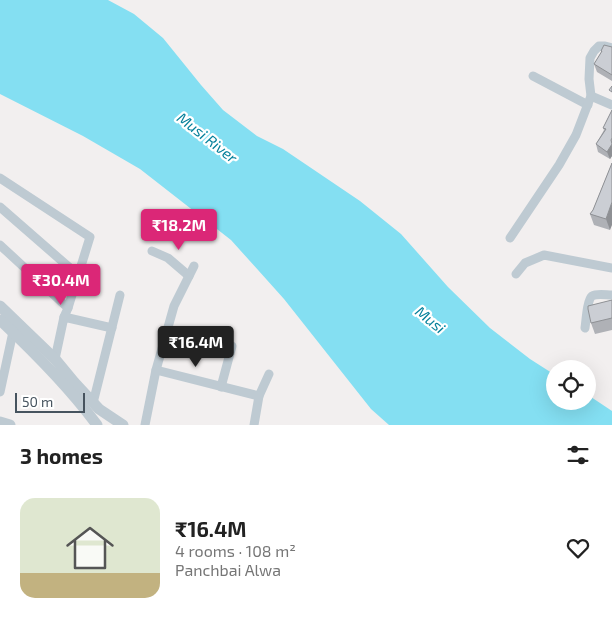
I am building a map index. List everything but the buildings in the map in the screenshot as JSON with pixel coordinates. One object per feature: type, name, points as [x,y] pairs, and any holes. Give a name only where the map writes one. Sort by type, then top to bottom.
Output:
[{"type":"street","points":[[510,238],[576,135],[592,96],[589,80],[590,58],[599,46],[612,48]]},
{"type":"street","points":[[533,76],[588,105]]},
{"type":"street","points":[[592,96],[612,105]]},
{"type":"street","points":[[1,183],[90,237],[64,317],[55,359]]},
{"type":"street","points":[[0,208],[78,275]]},
{"type":"street","points":[[0,245],[68,308]]},
{"type":"street","points":[[152,251],[168,258],[189,276]]},
{"type":"street","points":[[516,274],[525,262],[544,255],[612,268]]},
{"type":"street","points":[[145,425],[156,370],[174,306],[194,266]]},
{"type":"street","points":[[94,403],[120,294]]},
{"type":"street","points":[[586,328],[589,300],[592,296],[600,294],[612,295]]},
{"type":"street","points":[[0,306],[55,359],[99,409],[123,425]]},
{"type":"street","points":[[64,317],[112,328]]},
{"type":"street","points":[[0,320],[58,379],[97,425]]},
{"type":"street","points":[[0,392],[13,332]]},
{"type":"street","points":[[221,387],[232,346]]},
{"type":"street","points":[[156,370],[259,396]]},
{"type":"street","points":[[254,425],[259,396],[269,374]]},
{"type":"street","points":[[0,422],[10,425]]},
{"type":"water","points":[[0,0],[108,0],[134,14],[163,38],[223,110],[257,136],[283,149],[360,201],[401,234],[448,287],[490,328],[546,369],[546,410],[596,410],[596,400],[612,411],[612,425],[389,425],[371,409],[284,299],[231,240],[140,169],[83,136],[0,94]]},
{"type":"water label","name":"Musi River","points":[[207,138]]},
{"type":"water label","name":"Musi","points":[[430,320]]}]
